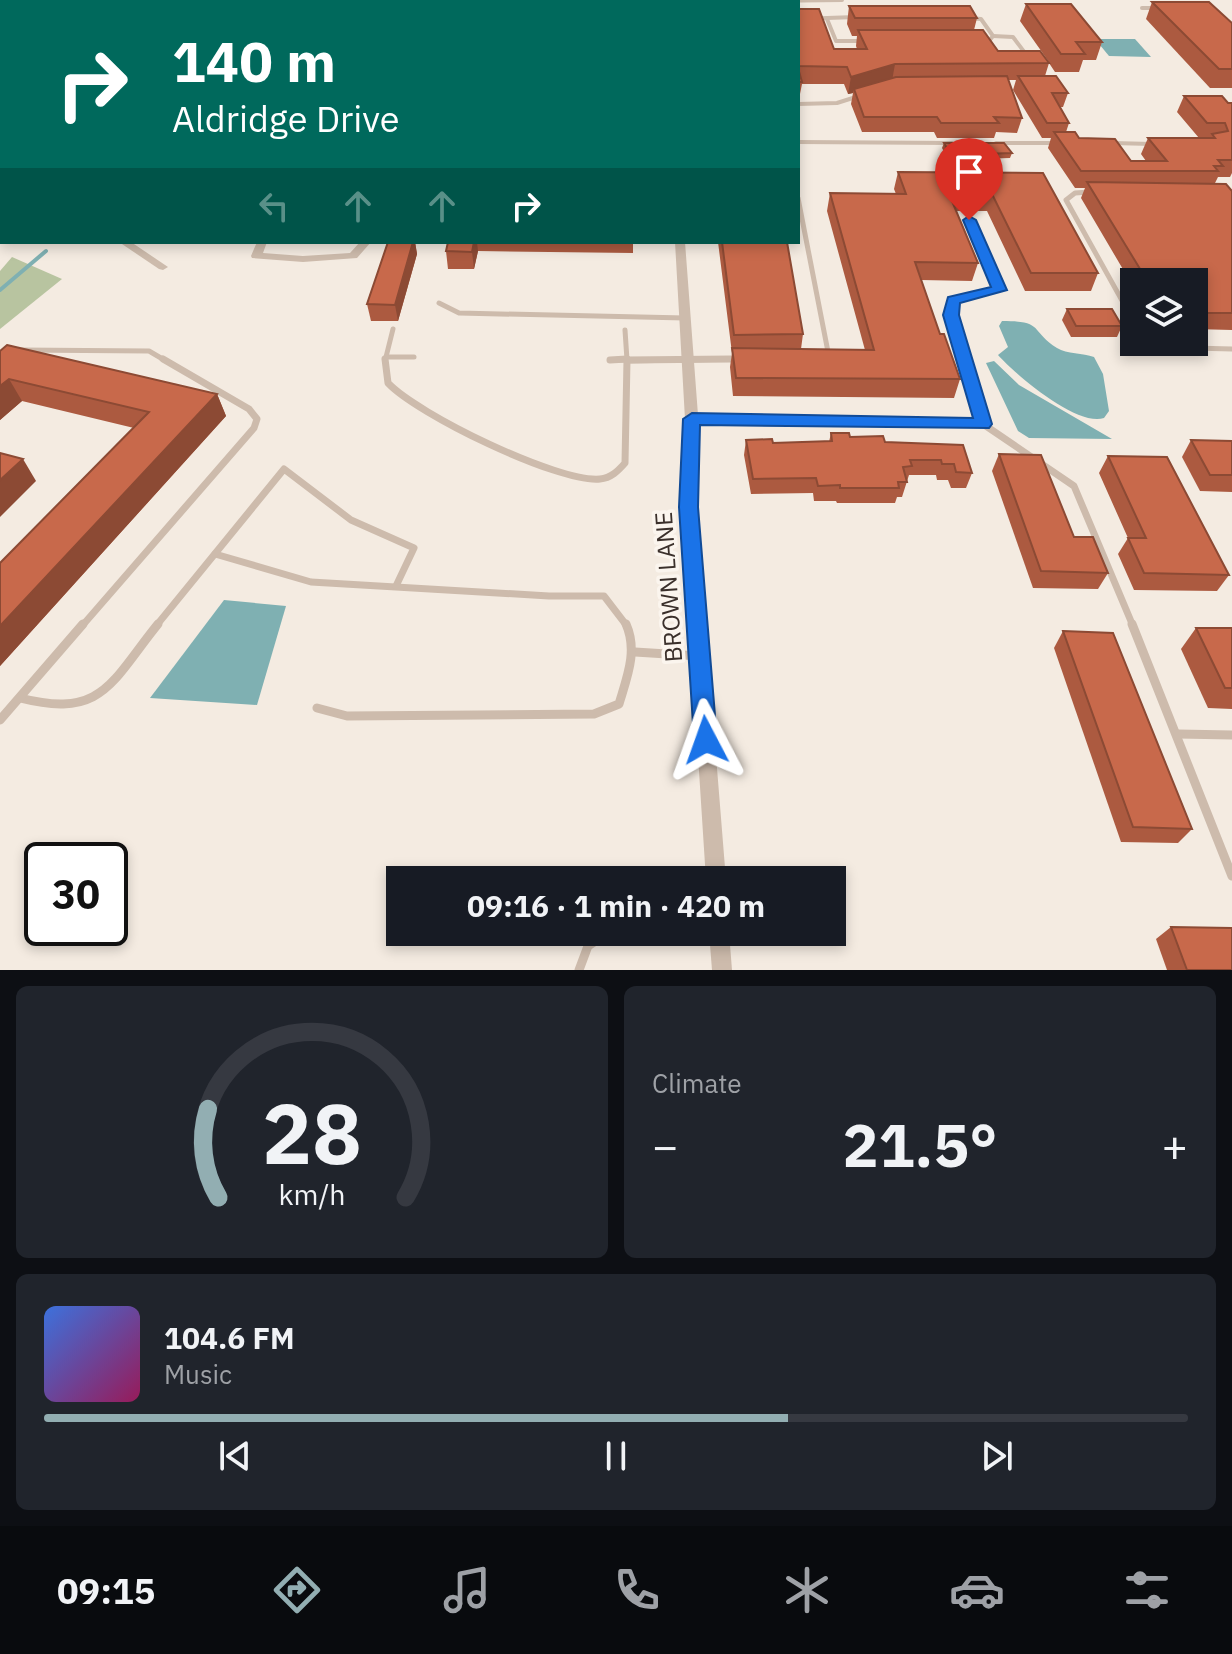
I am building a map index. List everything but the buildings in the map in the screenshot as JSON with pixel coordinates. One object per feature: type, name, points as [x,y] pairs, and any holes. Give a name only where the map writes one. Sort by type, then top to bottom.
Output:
[{"type":"street","points":[[127,244],[163,267]]},
{"type":"street","points":[[261,244],[256,256],[303,259],[353,256],[364,244]]},
{"type":"street","name":"BROWN LANE","points":[[680,244],[692,419],[689,507],[715,866]]},
{"type":"street","points":[[692,419],[983,424]]},
{"type":"street","points":[[720,946],[722,970]]},
{"type":"lane","points":[[800,0],[842,0]]},
{"type":"lane","points":[[1142,8],[1171,8]]},
{"type":"lane","points":[[800,19],[870,17]]},
{"type":"lane","points":[[965,18],[981,19],[995,49]]},
{"type":"lane","points":[[827,19],[836,41],[881,41]]},
{"type":"lane","points":[[971,41],[1013,37],[1031,60],[1020,60]]},
{"type":"lane","points":[[800,104],[837,103],[863,95]]},
{"type":"lane","points":[[800,142],[953,143]]},
{"type":"lane","points":[[984,143],[1061,143]]},
{"type":"lane","points":[[1108,143],[1154,144]]},
{"type":"lane","points":[[1097,192],[1075,193],[1066,200],[1120,297]]},
{"type":"lane","points":[[800,208],[829,360],[813,360]]},
{"type":"lane","points":[[969,220],[999,290],[953,300],[951,315],[983,424],[1074,486],[1178,734],[1232,876]]},
{"type":"lane","points":[[439,303],[459,313],[685,318]]},
{"type":"lane","points":[[393,329],[384,373],[388,386],[414,404],[520,456],[595,479],[620,471],[625,463],[625,330]]},
{"type":"lane","points":[[1208,348],[1232,349]]},
{"type":"lane","points":[[0,720],[254,428],[257,419],[249,409],[149,351],[11,350]]},
{"type":"lane","points":[[386,357],[414,357]]},
{"type":"lane","points":[[610,360],[751,359]]},
{"type":"lane","points":[[20,698],[60,708],[80,705],[102,693],[284,469],[351,520],[414,548],[396,586]]},
{"type":"lane","points":[[215,554],[311,582],[549,596],[604,596],[624,615],[635,652],[619,704],[594,714],[347,716],[317,708]]},
{"type":"lane","points":[[635,652],[699,656]]},
{"type":"lane","points":[[1178,734],[1232,735]]},
{"type":"lane","points":[[579,970],[588,946]]},
{"type":"green space","points":[[12,257],[62,279],[0,329],[0,271]]},
{"type":"water","points":[[1095,39],[1135,39],[1151,57],[1109,56]]},
{"type":"water","points":[[1002,321],[1031,325],[1057,348],[1094,357],[1103,374],[1109,411],[1104,418],[1092,419],[1063,407],[1007,364],[998,355],[1008,347],[999,326]]},
{"type":"water","points":[[994,361],[1019,385],[1112,439],[1029,438],[1018,431],[986,363]]},
{"type":"water","points":[[224,600],[286,606],[257,705],[150,698]]},
{"type":"waterway","points":[[0,290],[46,251]]},
{"type":"route","points":[[706,740],[689,507],[692,419],[983,424],[951,315],[953,300],[999,290],[969,220]]}]
